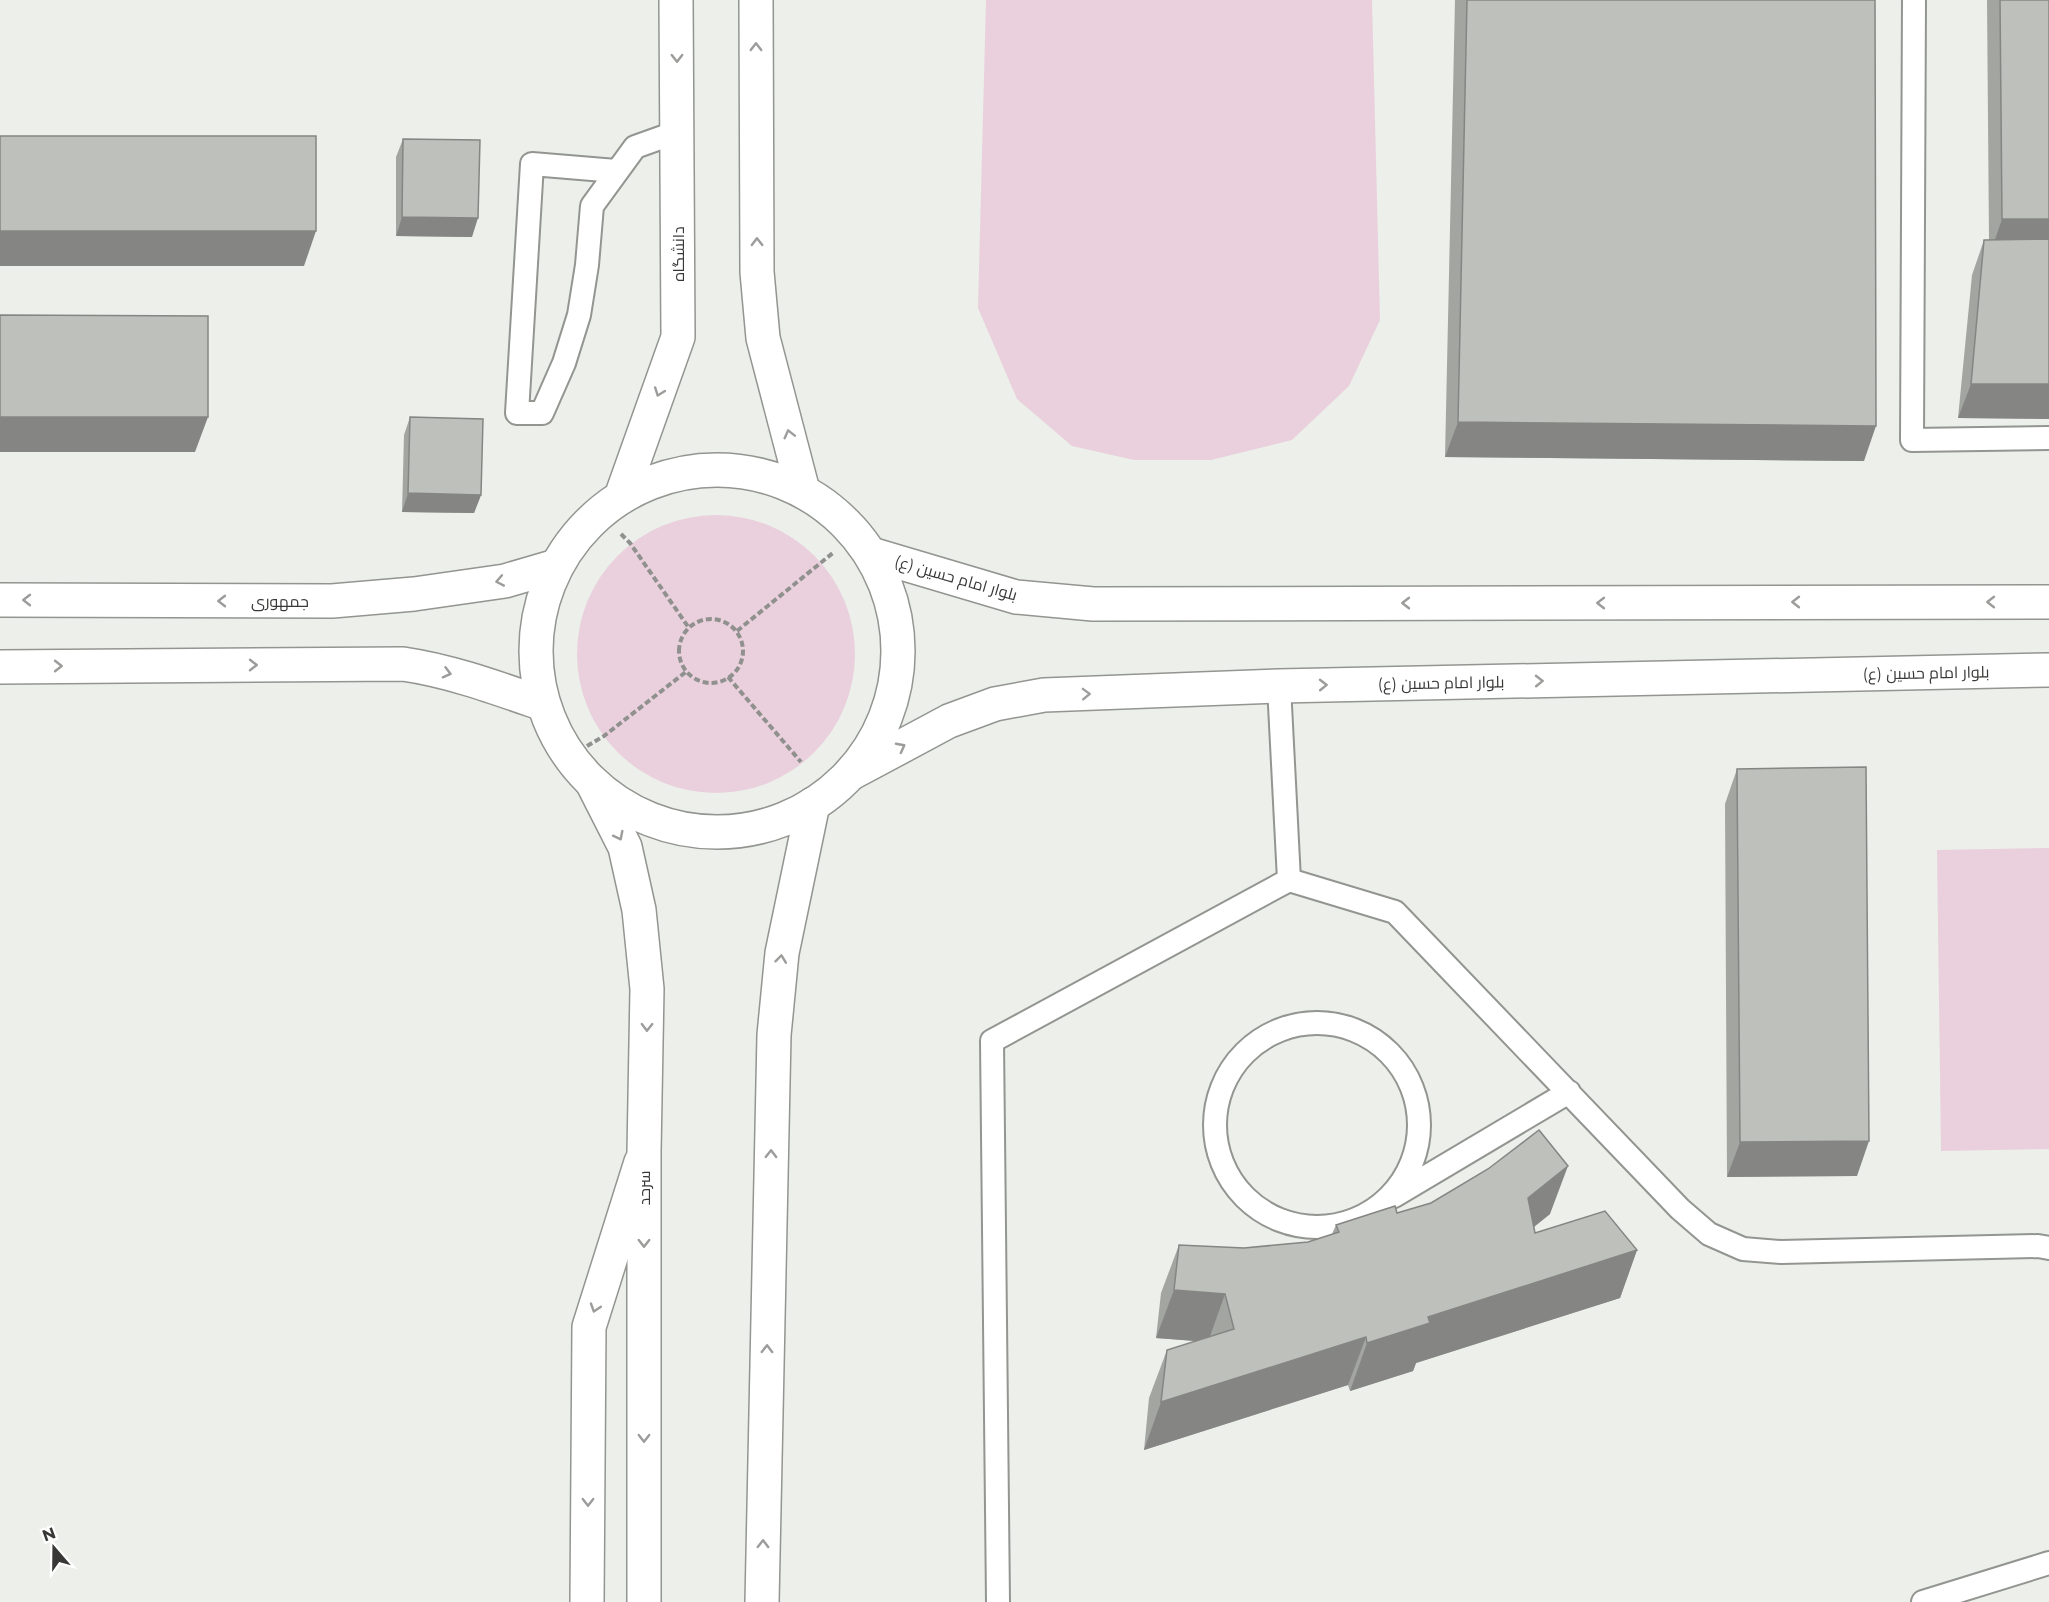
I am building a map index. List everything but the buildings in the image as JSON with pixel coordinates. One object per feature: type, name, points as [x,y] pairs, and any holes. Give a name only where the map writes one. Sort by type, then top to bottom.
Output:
[{"type":"main road","name":"دانشگاه","points":[[611,505],[678,337],[676,0]]},
{"type":"main road","points":[[756,0],[757,261],[763,338],[803,491]]},
{"type":"main road","points":[[711,469],[758,474],[803,491],[841,518],[863,544],[891,597],[899,644],[896,680],[894,692],[877,736],[850,774],[813,804],[770,824],[723,832],[676,827],[631,811],[593,784],[562,747],[543,704],[535,657],[539,610],[556,566],[584,527],[611,505],[664,477],[711,469]]},
{"type":"main road","name":"بلوار امام حسین (ع)","points":[[863,544],[1016,597],[1093,604],[2049,602]]},
{"type":"main road","name":"جمهوری","points":[[0,600],[332,601],[414,594],[505,581],[556,566]]},
{"type":"main road","points":[[0,667],[403,664],[428,668],[479,682],[543,704]]},
{"type":"main road","name":"بلوار امام حسین (ع)","points":[[850,774],[949,721],[995,704],[1044,695],[1279,686],[2049,670]]},
{"type":"main road","name":"سرحد","points":[[593,784],[624,847],[639,910],[647,988],[644,1152],[644,1602]]},
{"type":"main road","points":[[762,1602],[774,1035],[782,953],[813,804]]},
{"type":"main road","points":[[587,1602],[589,1327],[644,1152]]},
{"type":"lane","points":[[1914,0],[1912,440],[2049,438]]},
{"type":"lane","points":[[616,171],[532,164],[517,413],[542,413],[564,363],[579,315],[587,265],[592,206],[635,147],[677,132]]},
{"type":"lane","points":[[1279,686],[1288,880]]},
{"type":"lane","points":[[998,1602],[992,1041],[1288,880],[1395,912],[1680,1209],[1708,1234],[1743,1249],[1781,1252],[2038,1246],[2049,1248]]},
{"type":"lane","points":[[1385,1201],[1402,1181],[1414,1156],[1419,1130],[1417,1104],[1408,1078],[1394,1056],[1373,1039],[1349,1027],[1323,1022],[1296,1024],[1270,1033],[1248,1048],[1231,1068],[1219,1093],[1214,1119],[1216,1146],[1225,1171],[1240,1193],[1260,1210],[1284,1222],[1310,1227],[1337,1225],[1362,1216],[1569,1092]]},
{"type":"lane","points":[[1923,1602],[2049,1563]]},
{"type":"path","points":[[611,505],[630,543],[689,628]]},
{"type":"path","points":[[736,631],[863,544]]},
{"type":"path","points":[[719,620],[736,631],[743,651],[741,661],[729,677],[719,682],[698,680],[683,666],[680,645],[683,636],[698,622],[719,620]]},
{"type":"path","points":[[570,756],[604,736],[687,671]]},
{"type":"path","points":[[729,677],[801,762]]},
{"type":"shaded area","points":[[986,0],[1372,0],[1380,320],[1349,386],[1292,440],[1211,460],[1134,460],[1072,446],[1017,399],[978,308]]},
{"type":"shaded area","points":[[716,515],[756,521],[781,531],[814,556],[839,589],[849,614],[855,654],[849,694],[839,719],[814,752],[781,777],[756,787],[716,793],[676,787],[651,777],[618,752],[593,719],[583,694],[577,654],[583,614],[593,589],[618,556],[651,531],[676,521]]},
{"type":"shaded area","points":[[2049,848],[2049,1149],[1941,1151],[1937,850]]}]
